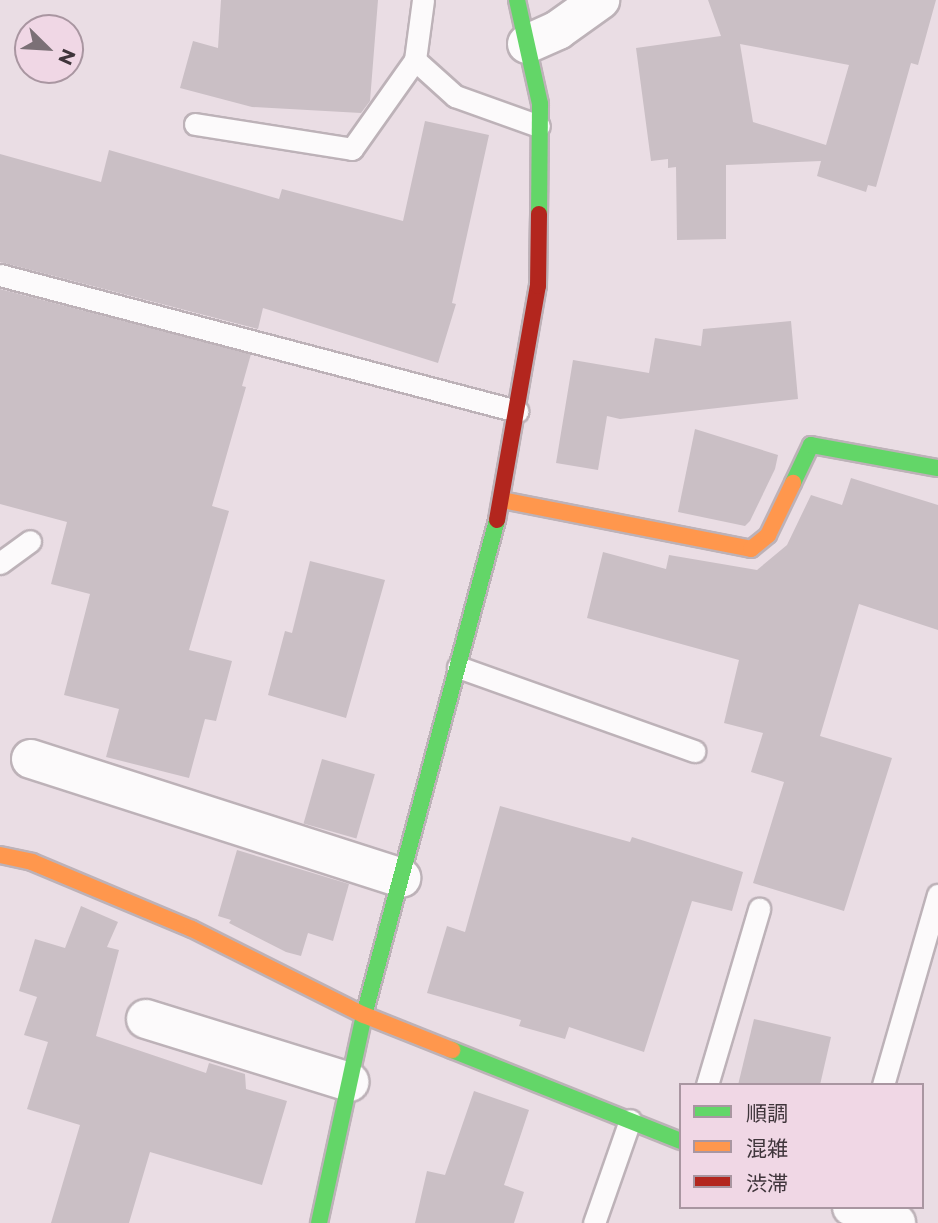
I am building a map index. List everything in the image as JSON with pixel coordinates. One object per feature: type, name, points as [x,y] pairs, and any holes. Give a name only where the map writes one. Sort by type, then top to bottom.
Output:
[{"type":"street","points":[[319,1223],[364,1015],[502,500],[538,286],[540,104],[517,0]]},
{"type":"street","points":[[527,44],[558,30],[600,0]]},
{"type":"street","points":[[502,500],[751,549],[768,535],[811,445],[938,467]]},
{"type":"street","points":[[31,760],[401,878]]},
{"type":"street","points":[[0,855],[32,862],[192,929],[364,1015],[679,1140]]},
{"type":"street","points":[[146,1019],[349,1082]]},
{"type":"street","points":[[858,1209],[896,1223]]},
{"type":"lane","points":[[195,124],[352,149],[415,60],[424,0]]},
{"type":"lane","points":[[415,60],[455,96],[540,126]]},
{"type":"lane","points":[[0,275],[517,411]]},
{"type":"lane","points":[[0,563],[30,541]]},
{"type":"lane","points":[[458,667],[694,751]]},
{"type":"lane","points":[[884,1083],[938,895]]},
{"type":"lane","points":[[708,1083],[759,909]]},
{"type":"lane","points":[[594,1223],[630,1120]]},
{"type":"building","points":[[221,0],[378,0],[370,101],[361,113],[252,107],[180,88],[193,41],[218,48]]},
{"type":"building","points":[[708,0],[936,0],[918,65],[911,63],[876,187],[868,185],[866,192],[817,176],[821,161],[726,165],[726,239],[677,240],[676,167],[668,168],[668,159],[651,161],[636,48],[721,36]],"holes":[[[740,44],[849,65],[826,145],[753,122]]]},
{"type":"building","points":[[425,121],[489,135],[452,303],[456,304],[438,363],[263,308],[258,329],[0,262],[0,154],[101,182],[109,150],[279,199],[282,189],[403,221]]},
{"type":"building","points":[[0,289],[251,354],[242,386],[246,387],[212,506],[229,511],[189,650],[232,661],[216,721],[205,719],[189,778],[106,757],[119,709],[64,695],[90,594],[51,584],[67,522],[0,504]]},
{"type":"building","points":[[791,321],[798,399],[620,419],[607,416],[598,470],[556,463],[573,360],[649,373],[655,338],[701,346],[703,329]]},
{"type":"building","points":[[695,429],[778,455],[775,469],[745,526],[678,512]]},
{"type":"building","points":[[851,478],[938,505],[938,630],[859,604],[820,736],[892,758],[844,911],[753,883],[784,782],[751,772],[763,733],[724,723],[739,660],[587,618],[603,552],[666,569],[669,555],[757,570],[787,545],[811,495],[842,505]]},
{"type":"building","points":[[310,561],[385,580],[346,718],[268,695],[285,631],[292,633]]},
{"type":"building","points":[[322,759],[375,774],[356,839],[304,823]]},
{"type":"building","points":[[500,806],[630,842],[632,837],[743,872],[732,911],[692,901],[644,1052],[569,1027],[565,1039],[519,1026],[521,1020],[427,993],[447,926],[465,932]]},
{"type":"building","points":[[237,850],[349,884],[333,941],[308,933],[301,956],[286,952],[229,923],[231,920],[218,916]]},
{"type":"building","points":[[81,906],[118,922],[107,947],[119,950],[96,1036],[206,1073],[209,1063],[245,1074],[246,1089],[287,1101],[262,1185],[150,1152],[129,1223],[51,1223],[80,1125],[27,1109],[48,1042],[24,1035],[37,997],[19,991],[35,939],[65,948]]},
{"type":"building","points":[[754,1019],[831,1037],[820,1083],[738,1083]]},
{"type":"building","points":[[474,1091],[529,1110],[504,1185],[524,1192],[514,1223],[415,1223],[427,1171],[445,1175]]},
{"type":"traffic: fast","points":[[517,0],[540,104],[539,214]]},
{"type":"traffic: fast","points":[[793,483],[811,445],[938,468]]},
{"type":"traffic: fast","points":[[319,1223],[364,1015],[497,520]]},
{"type":"traffic: fast","points":[[452,1050],[679,1140]]},
{"type":"traffic: slow","points":[[502,500],[751,549],[768,535],[793,483]]},
{"type":"traffic: slow","points":[[0,855],[32,862],[192,929],[364,1015],[452,1050]]},
{"type":"traffic: jam","points":[[497,520],[538,286],[539,214]]}]
